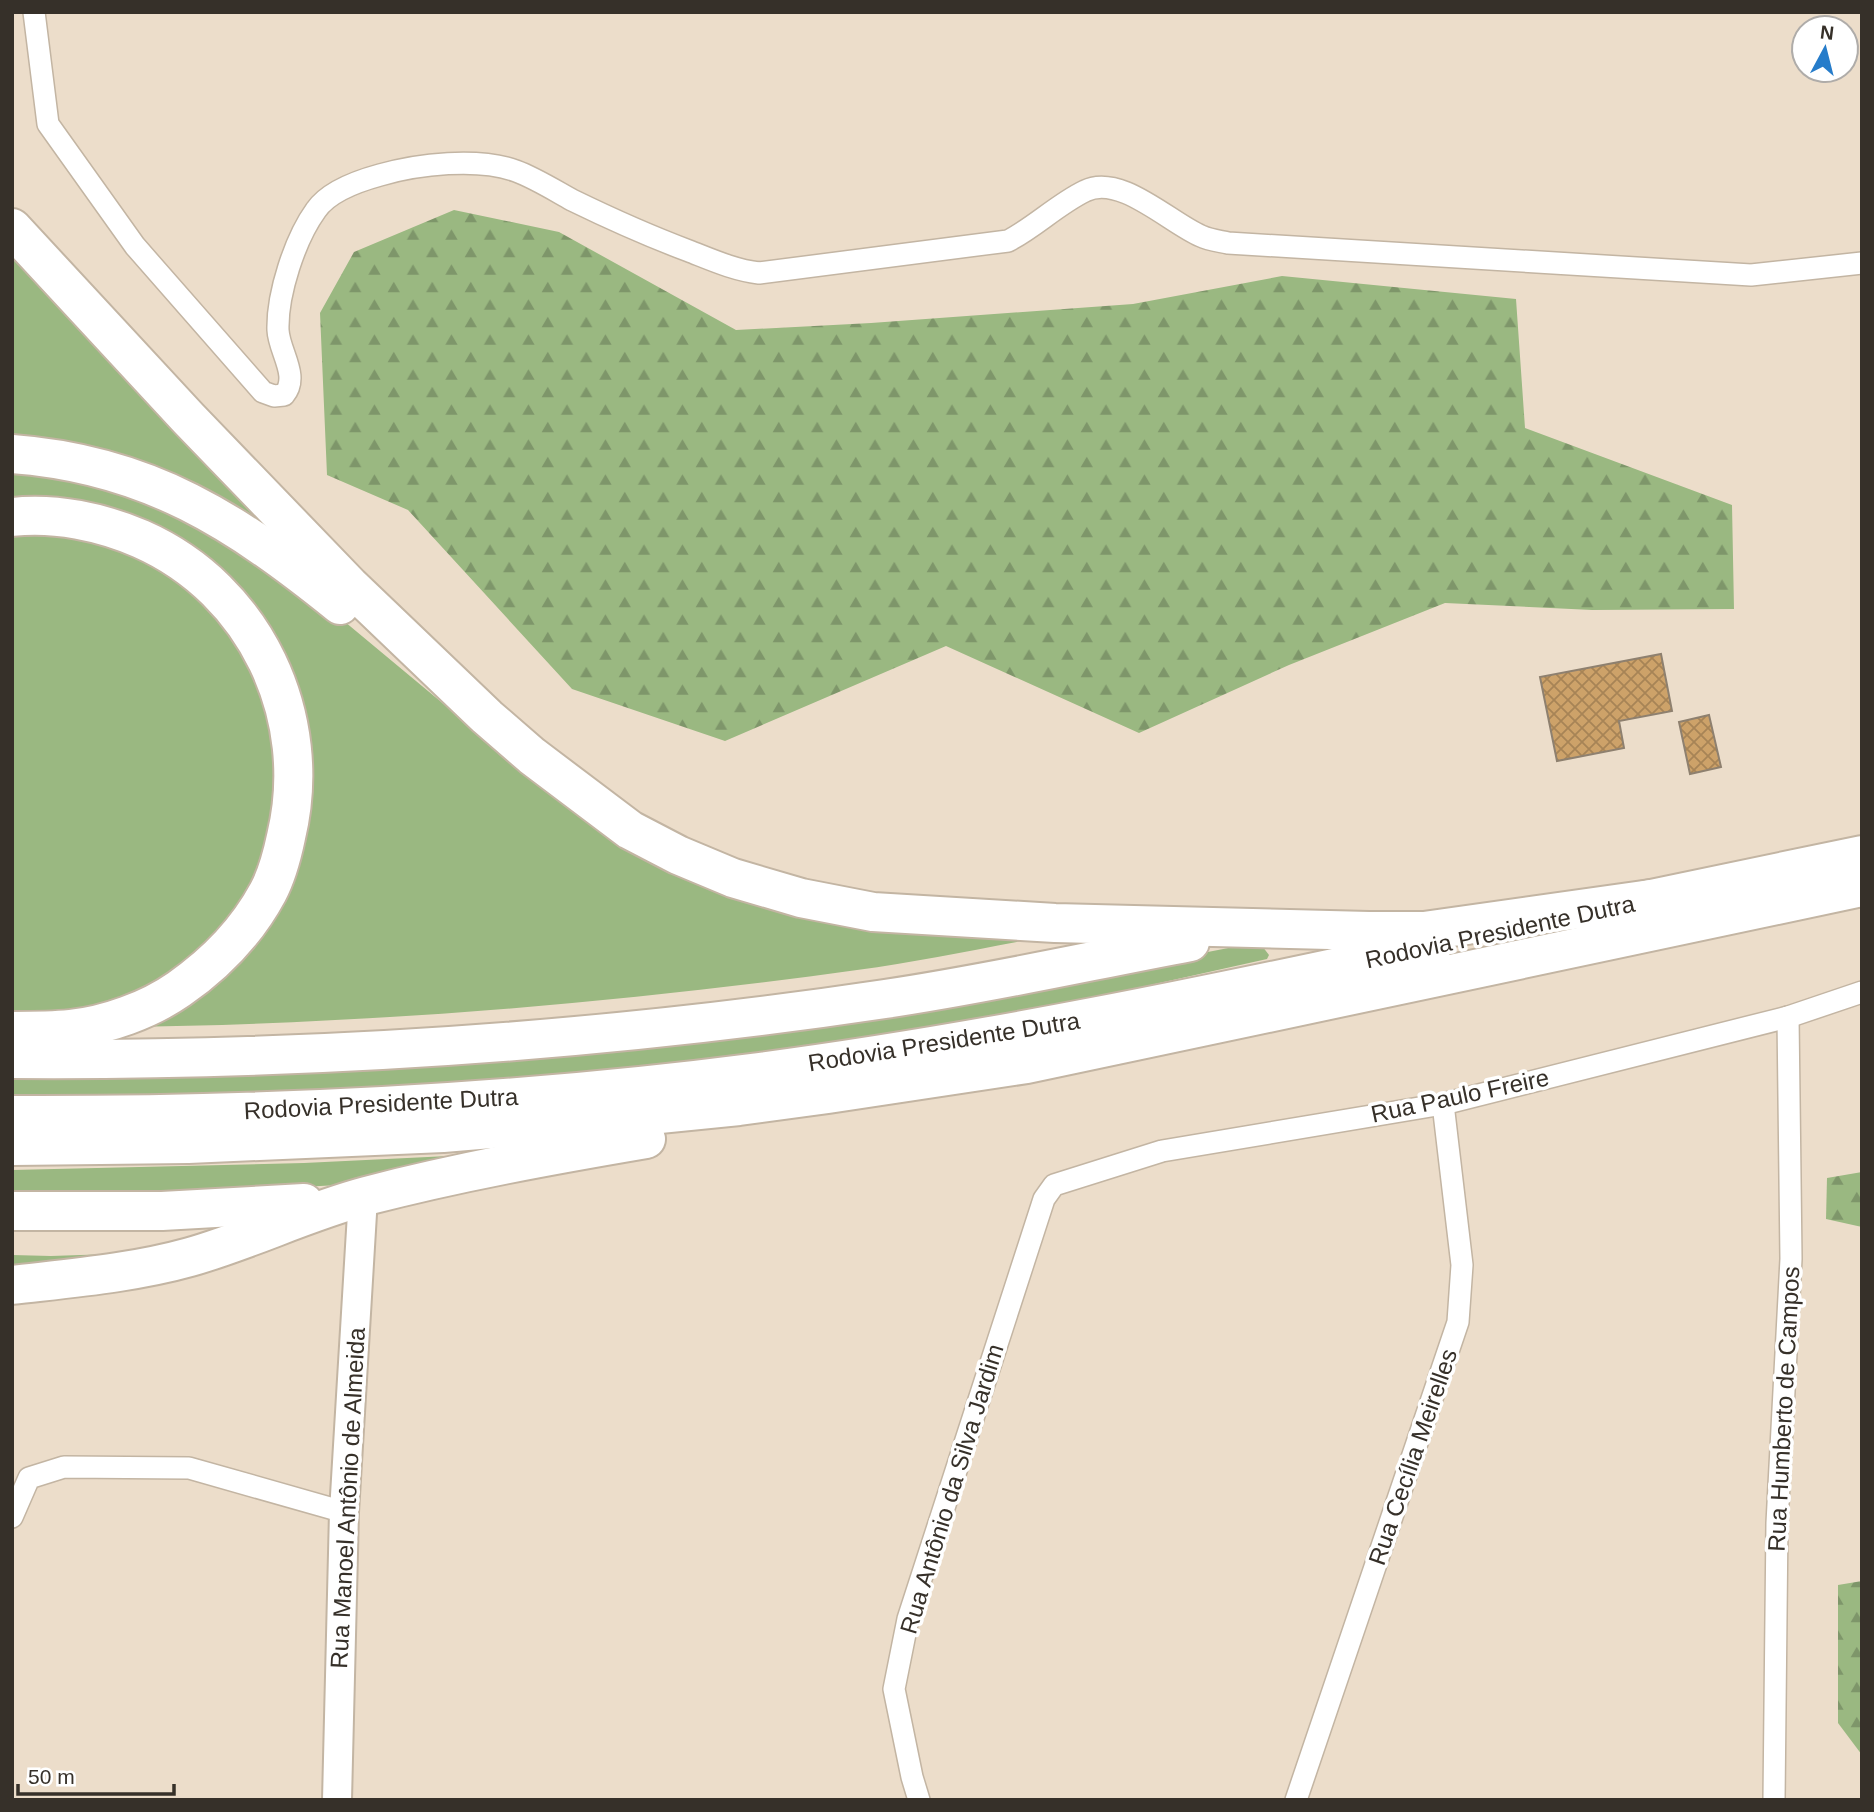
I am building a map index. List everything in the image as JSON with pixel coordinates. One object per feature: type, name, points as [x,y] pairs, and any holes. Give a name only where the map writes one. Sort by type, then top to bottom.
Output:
[{"type":"highway","points":[[12,228],[169,398],[351,586],[487,717],[542,764],[631,830],[678,855],[733,878],[802,898],[873,912],[953,919],[1264,928],[1424,931],[1651,899]]},
{"type":"highway","points":[[12,454],[102,468],[182,497],[221,517],[303,575],[392,647],[487,717]]},
{"type":"highway","points":[[12,517],[55,517],[94,523],[126,532],[184,562],[206,580],[232,607],[269,663],[289,722],[295,784],[292,815],[284,848],[268,891],[230,946],[204,970],[177,990],[115,1020],[72,1029],[12,1031]]},
{"type":"highway","name":"Rodovia Presidente Dutra","points":[[12,1115],[222,1113],[410,1104],[643,1085],[760,1072],[903,1051],[1116,1014],[1651,899],[1856,863]]},
{"type":"highway","name":"Rodovia Presidente Dutra","points":[[12,1146],[188,1144],[443,1133],[739,1106],[1027,1064],[1432,980],[1856,863]]},
{"type":"highway","points":[[12,1059],[134,1060],[297,1056],[590,1035],[888,999],[1264,928]]},
{"type":"highway","points":[[12,1285],[149,1267],[191,1256],[363,1197],[521,1161],[823,1110],[1027,1064]]},
{"type":"highway","points":[[12,1210],[162,1211],[281,1206],[363,1197]]},
{"type":"street","points":[[34,12],[48,124],[135,246],[263,392],[274,397],[284,395],[290,388],[291,379],[278,332],[290,264],[306,225],[318,206],[337,192],[370,178],[401,169],[439,163],[514,170],[632,229],[728,266],[759,273],[1008,241],[1084,191],[1106,186],[1128,194],[1202,237],[1228,243],[1751,275],[1862,263]]},
{"type":"street","name":"Rua Paulo Freire","points":[[1054,1185],[1162,1151],[1443,1104],[1788,1017],[1862,992]]},
{"type":"street","name":"Rua Humberto de Campos","points":[[1774,1800],[1777,1523],[1791,1259],[1788,1017]]},
{"type":"street","name":"Rua Cecília Meirelles","points":[[1296,1800],[1458,1322],[1462,1265],[1443,1104]]},
{"type":"street","name":"Rua Antônio da Silva Jardim","points":[[919,1800],[894,1689],[908,1619],[1044,1199],[1054,1185]]},
{"type":"street","name":"Rua Manoel Antônio de Almeida","points":[[337,1800],[344,1512],[363,1197]]},
{"type":"street","points":[[12,1517],[29,1478],[64,1467],[189,1468],[344,1512]]},
{"type":"green space","points":[[454,210],[559,232],[736,330],[1133,304],[1282,276],[1516,299],[1525,428],[1732,505],[1734,609],[1592,610],[1445,603],[1289,665],[1139,733],[946,646],[725,741],[572,689],[408,510],[327,475],[320,313],[354,252]]},
{"type":"green space","points":[[12,248],[281,530],[12,439]]},
{"type":"green space","points":[[12,464],[122,484],[291,577],[541,785],[643,854],[1060,934],[857,970],[674,993],[397,1017],[120,1027],[201,984],[300,811],[227,588],[12,508]]},
{"type":"green space","points":[[39,533],[81,537],[147,556],[208,600],[262,683],[279,780],[266,856],[231,920],[186,966],[121,1000],[83,1009],[12,1016],[12,534]]},
{"type":"green space","points":[[1259,942],[1269,955],[1267,959],[979,1021],[764,1053],[590,1073],[415,1087],[241,1095],[12,1098],[12,1072],[1131,967]]},
{"type":"green space","points":[[469,1155],[339,1185],[228,1191],[12,1193],[12,1170],[304,1163]]},
{"type":"green space","points":[[1862,1172],[1862,1227],[1826,1219],[1827,1178]]},
{"type":"green space","points":[[141,1253],[12,1273],[12,1255]]},
{"type":"green space","points":[[1862,1581],[1862,1755],[1838,1723],[1838,1585]]},
{"type":"building","points":[[1661,654],[1672,711],[1619,721],[1624,748],[1557,761],[1540,677]]},
{"type":"building","points":[[1709,715],[1721,767],[1690,774],[1679,722]]}]
